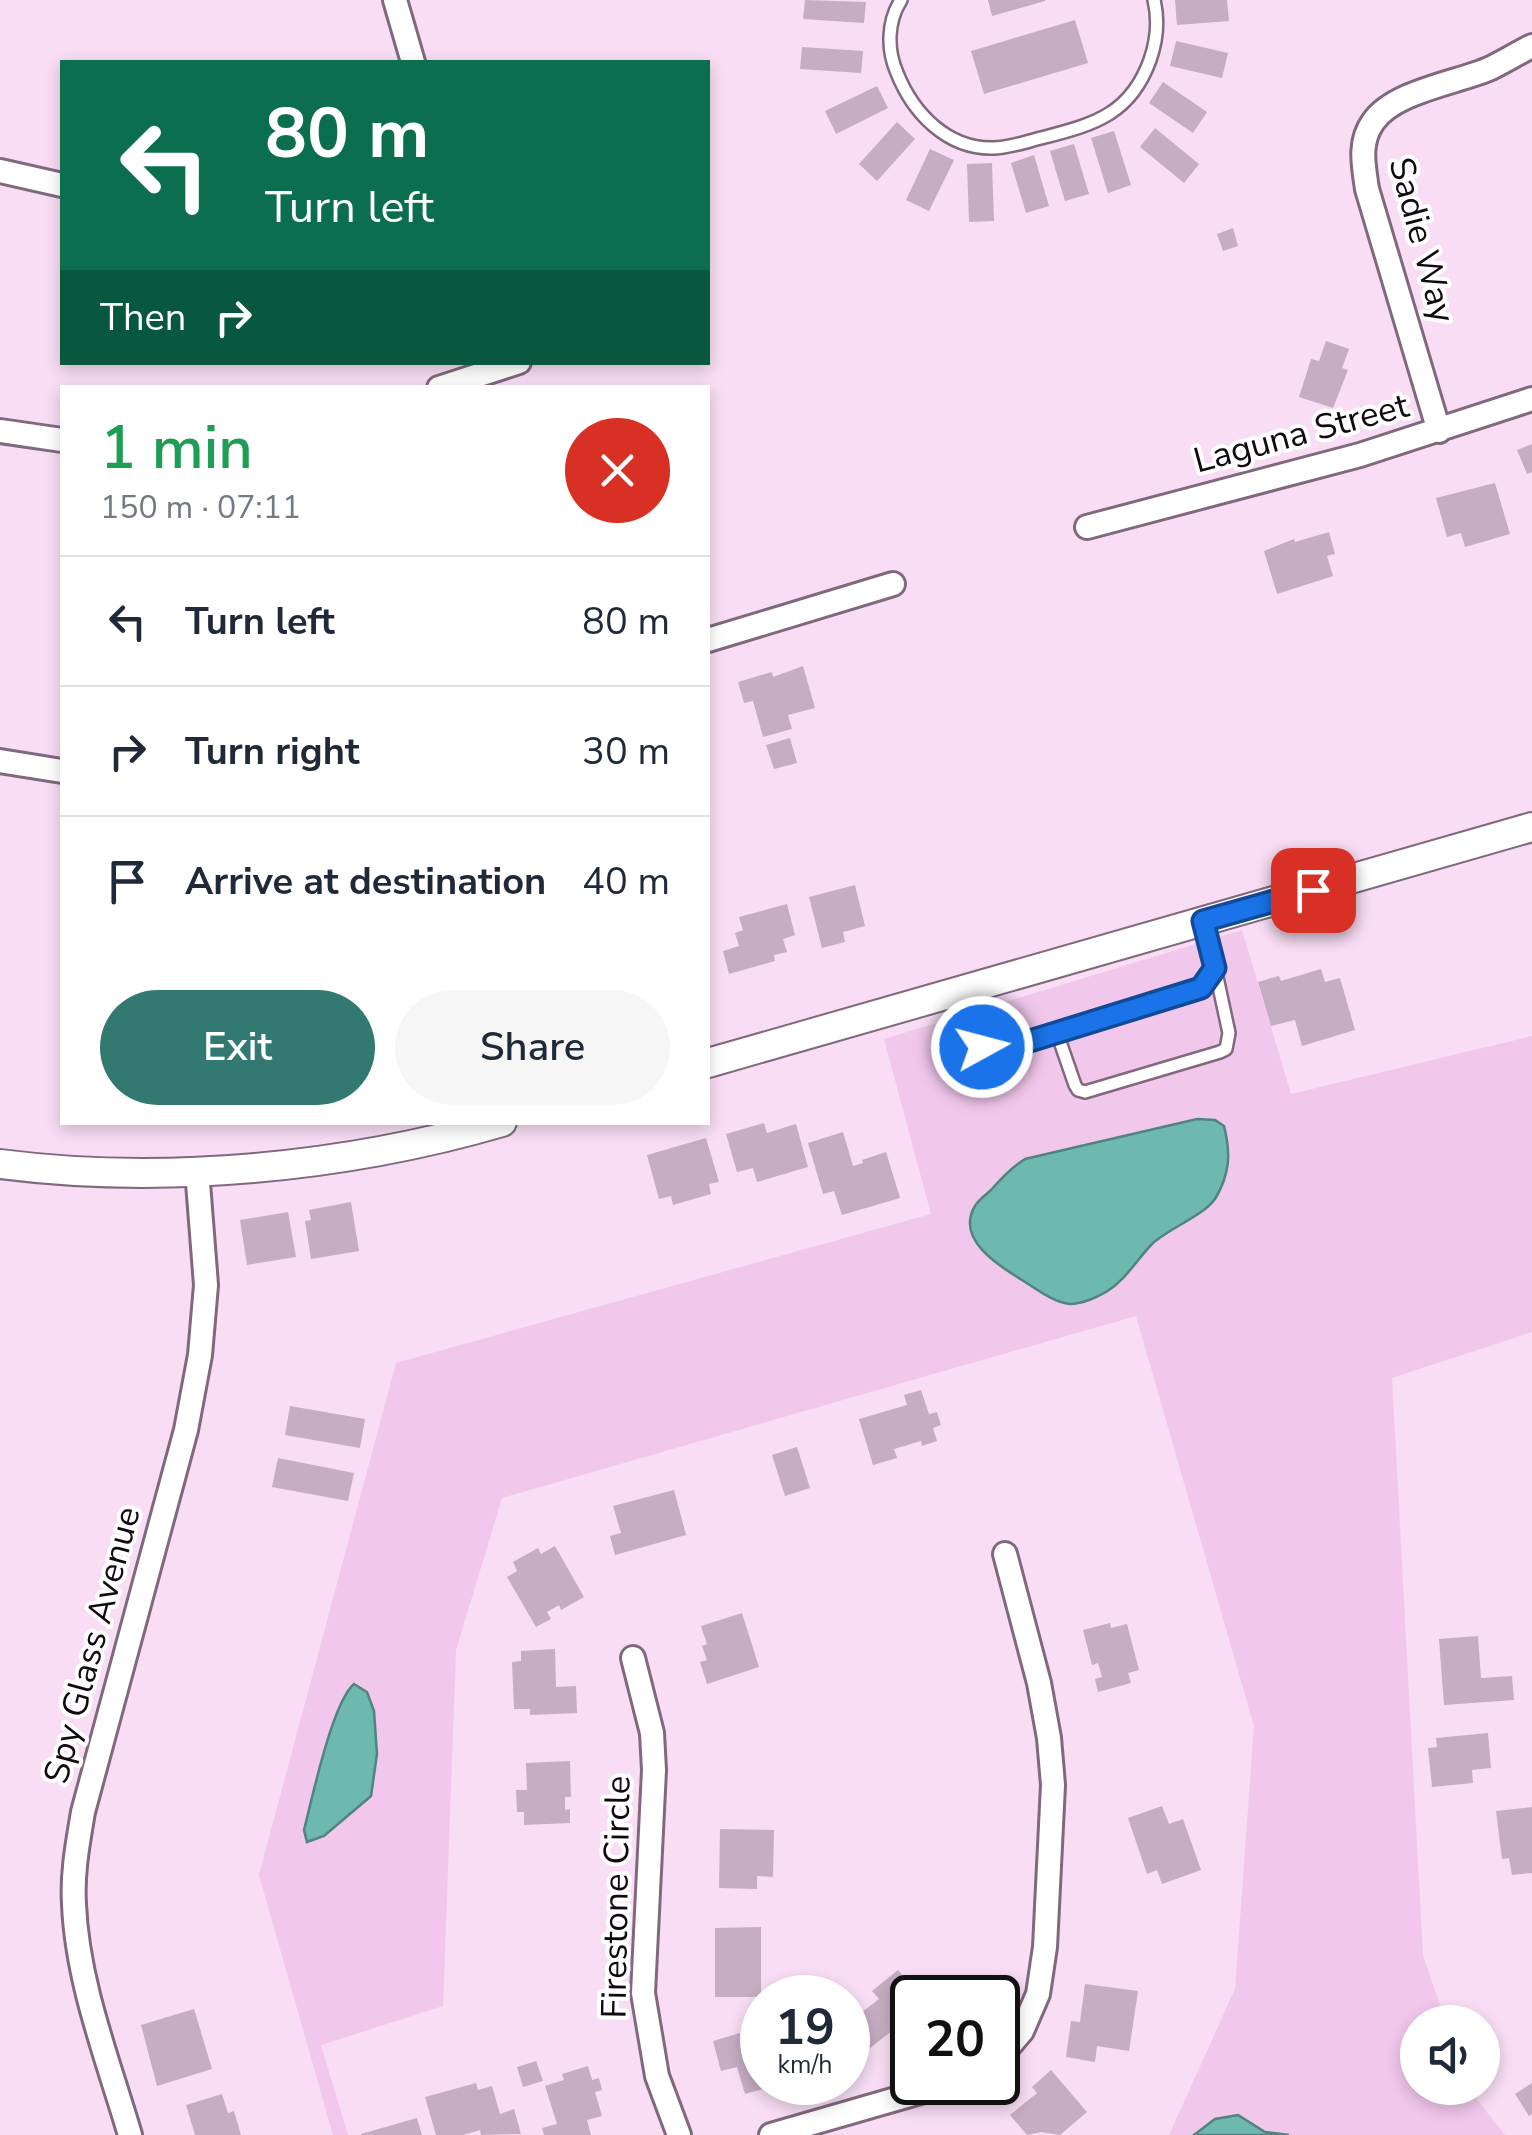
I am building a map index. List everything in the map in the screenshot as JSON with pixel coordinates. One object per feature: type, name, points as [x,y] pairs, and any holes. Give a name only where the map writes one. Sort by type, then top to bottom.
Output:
[{"type":"street","points":[[395,0],[412,60]]},
{"type":"street","name":"Sadie Way","points":[[1439,431],[1368,190],[1362,154],[1366,137],[1373,121],[1390,106],[1489,68],[1532,46]]},
{"type":"street","points":[[0,171],[60,185]]},
{"type":"street","points":[[447,385],[509,365]]},
{"type":"street","name":"Laguna Street","points":[[1087,527],[1439,431],[1532,399]]},
{"type":"street","points":[[0,432],[60,440]]},
{"type":"street","points":[[710,639],[893,584]]},
{"type":"street","points":[[0,761],[60,770]]},
{"type":"street","points":[[710,1063],[1532,826]]},
{"type":"street","points":[[0,1164],[103,1171],[314,1163],[490,1125]]},
{"type":"street","name":"Spy Glass Avenue","points":[[130,2135],[84,1973],[74,1905],[75,1861],[84,1812],[186,1430],[200,1355],[206,1286],[197,1170]]},
{"type":"street","points":[[1005,1554],[1039,1683],[1050,1738],[1053,1786],[1045,1947],[1038,1994],[1020,2034]]},
{"type":"street","name":"Firestone Circle","points":[[632,1658],[652,1732],[654,1770],[643,1993],[656,2076],[680,2135]]},
{"type":"street","points":[[772,2135],[890,2101]]},
{"type":"lane","points":[[900,0],[890,29],[891,59],[904,91],[921,117],[974,148],[998,148],[1076,128],[1124,105],[1137,91],[1154,50],[1154,0]]},
{"type":"lane","points":[[1057,1033],[1075,1085],[1085,1092],[1226,1048],[1230,1033],[1203,921]]},
{"type":"lane","points":[[962,990],[982,1047],[992,1051],[1189,994],[1201,988],[1215,968]]},
{"type":"shaded area","points":[[1242,930],[1291,1094],[1532,1036],[1532,1332],[1392,1378],[1423,1956],[1440,2005],[1400,2005],[1400,2105],[1481,2105],[1505,2135],[1169,2135],[1235,1989],[1254,1726],[1136,1316],[502,1498],[456,1650],[443,2006],[321,2045],[348,2135],[333,2135],[259,1875],[396,1363],[931,1214],[884,1039]]},
{"type":"shaded area","points":[[1197,1119],[1215,1120],[1224,1126],[1228,1154],[1220,1190],[1203,1211],[1153,1243],[1120,1282],[1102,1294],[1074,1304],[1058,1301],[1002,1267],[975,1240],[970,1218],[975,1206],[1025,1159]]},
{"type":"shaded area","points":[[354,1684],[367,1692],[374,1711],[377,1754],[371,1796],[324,1836],[307,1842],[304,1830],[324,1753],[338,1710]]},
{"type":"shaded area","points":[[1238,2115],[1265,2132],[1289,2135],[1194,2135],[1215,2119]]},
{"type":"building","points":[[805,0],[866,2],[864,23],[803,19]]},
{"type":"building","points":[[988,0],[1045,0],[1045,1],[992,16]]},
{"type":"building","points":[[1175,0],[1227,0],[1229,21],[1177,25]]},
{"type":"building","points":[[1075,20],[1088,63],[984,94],[971,51]]},
{"type":"building","points":[[1176,41],[1228,53],[1222,78],[1170,66]]},
{"type":"building","points":[[802,47],[863,51],[861,73],[800,69]]},
{"type":"building","points":[[1163,82],[1207,112],[1193,133],[1149,103]]},
{"type":"building","points":[[877,86],[888,108],[836,134],[825,111]]},
{"type":"building","points":[[897,122],[915,139],[877,181],[859,164]]},
{"type":"building","points":[[1155,128],[1199,164],[1184,183],[1140,147]]},
{"type":"building","points":[[1114,131],[1131,185],[1108,193],[1091,138]]},
{"type":"building","points":[[1074,144],[1089,194],[1065,201],[1050,151]]},
{"type":"building","points":[[930,149],[954,160],[929,211],[906,200]]},
{"type":"building","points":[[1034,155],[1049,206],[1026,213],[1011,163]]},
{"type":"building","points":[[992,163],[994,221],[969,222],[967,164]]},
{"type":"building","points":[[1233,228],[1238,246],[1223,251],[1217,234]]},
{"type":"building","points":[[1326,341],[1349,349],[1342,368],[1348,370],[1333,408],[1299,397],[1311,359],[1319,361]]},
{"type":"building","points":[[1532,444],[1532,472],[1527,474],[1517,450]]},
{"type":"building","points":[[1495,483],[1510,534],[1465,547],[1461,533],[1447,537],[1436,498]]},
{"type":"building","points":[[1329,532],[1335,554],[1327,556],[1333,576],[1277,594],[1264,551],[1294,539],[1295,542]]},
{"type":"building","points":[[803,666],[815,708],[788,715],[792,729],[763,737],[753,701],[744,703],[738,682],[772,672],[773,677]]},
{"type":"building","points":[[790,738],[797,763],[774,769],[766,745]]},
{"type":"building","points":[[855,885],[865,926],[843,932],[845,942],[822,948],[809,897]]},
{"type":"building","points":[[787,904],[795,935],[783,939],[787,952],[774,955],[775,961],[729,974],[723,951],[739,946],[735,933],[743,930],[739,917]]},
{"type":"building","points":[[1321,969],[1325,982],[1340,978],[1355,1030],[1302,1046],[1295,1020],[1271,1026],[1258,982],[1279,976],[1281,981]]},
{"type":"building","points":[[764,1123],[767,1133],[796,1124],[808,1167],[757,1182],[753,1168],[737,1172],[726,1134]]},
{"type":"building","points":[[843,1132],[853,1166],[886,1152],[900,1198],[842,1215],[834,1191],[823,1194],[808,1143]]},
{"type":"building","points":[[706,1138],[719,1182],[709,1184],[711,1194],[673,1205],[671,1196],[659,1199],[647,1155]]},
{"type":"building","points":[[351,1202],[359,1251],[311,1259],[305,1221],[311,1220],[309,1210]]},
{"type":"building","points":[[288,1212],[296,1257],[247,1265],[240,1220]]},
{"type":"building","points":[[921,1390],[929,1414],[937,1412],[941,1425],[933,1428],[937,1441],[894,1449],[897,1458],[873,1465],[859,1419],[907,1405],[904,1395]]},
{"type":"building","points":[[290,1406],[365,1419],[360,1448],[285,1435]]},
{"type":"building","points":[[797,1447],[810,1488],[785,1496],[772,1455]]},
{"type":"building","points":[[278,1458],[354,1473],[348,1501],[272,1487]]},
{"type":"building","points":[[674,1490],[686,1535],[615,1555],[610,1536],[621,1533],[613,1506]]},
{"type":"building","points":[[555,1546],[584,1597],[561,1610],[559,1605],[547,1612],[551,1619],[536,1627],[507,1577],[517,1571],[513,1562],[538,1548],[541,1554]]},
{"type":"building","points":[[742,1613],[759,1667],[707,1684],[700,1662],[707,1660],[701,1626]]},
{"type":"building","points":[[1110,1623],[1111,1628],[1127,1624],[1139,1670],[1128,1673],[1131,1683],[1098,1692],[1095,1679],[1102,1677],[1098,1663],[1092,1665],[1083,1630]]},
{"type":"building","points":[[1478,1636],[1481,1678],[1512,1676],[1514,1700],[1444,1705],[1439,1639]]},
{"type":"building","points":[[555,1649],[556,1687],[576,1686],[577,1713],[530,1715],[530,1709],[514,1709],[512,1662],[521,1661],[521,1651]]},
{"type":"building","points":[[1488,1733],[1491,1768],[1472,1770],[1473,1783],[1432,1787],[1428,1748],[1437,1747],[1436,1738]]},
{"type":"building","points":[[570,1761],[571,1797],[565,1797],[565,1810],[570,1809],[570,1823],[524,1825],[524,1812],[517,1812],[516,1790],[527,1790],[526,1763]]},
{"type":"building","points":[[1162,1806],[1169,1824],[1183,1819],[1201,1870],[1162,1884],[1157,1870],[1147,1874],[1128,1818]]},
{"type":"building","points":[[1532,1807],[1532,1873],[1512,1875],[1509,1858],[1502,1859],[1496,1811]]},
{"type":"building","points":[[720,1829],[774,1830],[773,1877],[757,1876],[757,1889],[719,1888]]},
{"type":"building","points":[[761,1927],[761,1975],[740,1975],[740,1997],[715,1997],[715,1928]]},
{"type":"building","points":[[890,1976],[890,2032],[870,2048],[870,2006],[879,1999],[872,1991]]},
{"type":"building","points":[[1085,1984],[1138,1991],[1129,2051],[1097,2046],[1095,2062],[1066,2057],[1071,2021],[1080,2022]]},
{"type":"building","points":[[194,2009],[212,2069],[157,2086],[141,2025]]},
{"type":"building","points":[[740,2033],[740,2077],[737,2067],[721,2071],[713,2041]]},
{"type":"building","points":[[536,2061],[543,2081],[523,2087],[517,2067]]},
{"type":"building","points":[[588,2066],[592,2080],[599,2078],[602,2090],[595,2092],[602,2116],[587,2120],[591,2135],[544,2135],[542,2128],[557,2124],[545,2086],[564,2080],[562,2074]]},
{"type":"building","points":[[1051,2070],[1087,2112],[1060,2135],[1027,2135],[1010,2115],[1037,2093],[1032,2087]]},
{"type":"building","points":[[476,2083],[478,2090],[492,2086],[500,2114],[514,2109],[521,2134],[481,2135],[480,2130],[463,2135],[436,2135],[425,2097]]},
{"type":"building","points":[[1532,2083],[1532,2114],[1529,2116],[1515,2094]]},
{"type":"building","points":[[222,2094],[228,2113],[234,2111],[241,2135],[195,2135],[186,2105]]},
{"type":"building","points":[[417,2118],[422,2135],[361,2135],[361,2134]]},
{"type":"route","points":[[982,1047],[992,1051],[1004,1049],[1189,994],[1201,988],[1215,968],[1203,921],[1313,890]]}]
